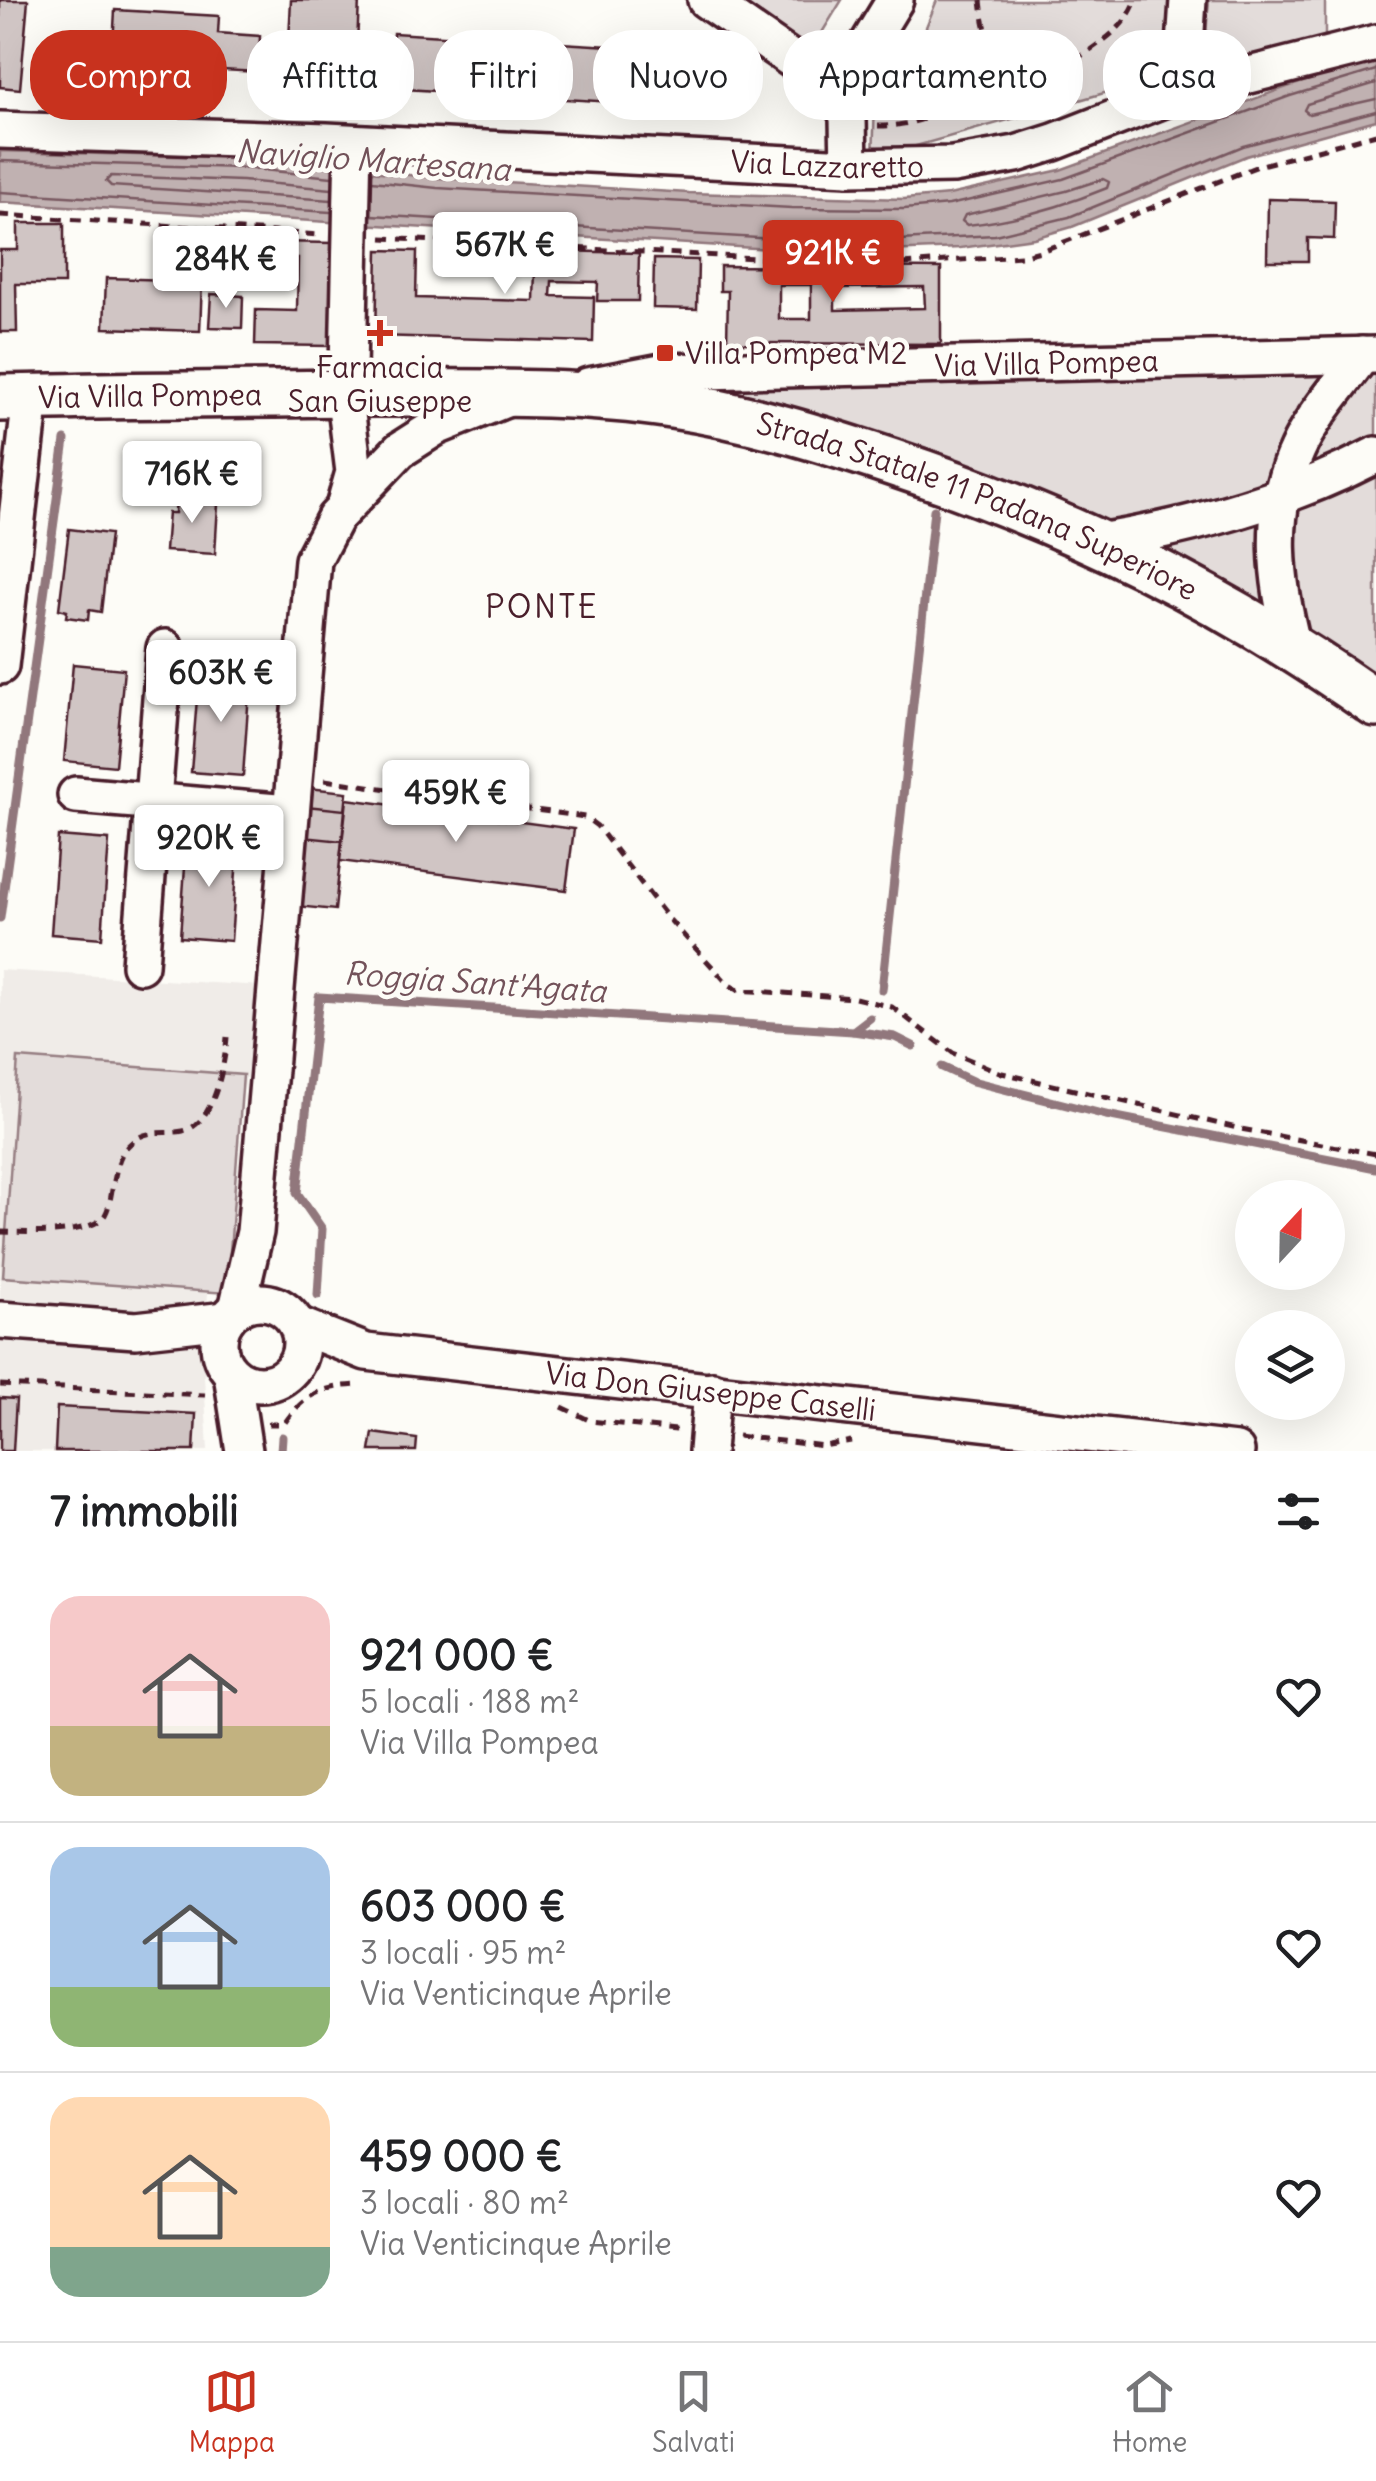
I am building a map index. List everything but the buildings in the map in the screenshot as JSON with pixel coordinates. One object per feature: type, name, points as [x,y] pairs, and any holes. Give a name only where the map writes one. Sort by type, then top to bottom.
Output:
[{"type":"main road","name":"Via Villa Pompea","points":[[16,398],[535,393]]},
{"type":"main road","name":"Strada Statale 11 Padana Superiore","points":[[535,393],[668,404],[790,430],[983,494],[1099,542],[1198,590],[1293,647],[1376,704]]},
{"type":"street","points":[[706,0],[783,54]]},
{"type":"street","points":[[877,30],[896,0]]},
{"type":"street","points":[[1186,30],[1188,0]]},
{"type":"street","name":"Via Lazzaretto","points":[[1251,74],[1376,42]]},
{"type":"street","points":[[848,120],[848,167]]},
{"type":"street","name":"Via Lazzaretto","points":[[0,130],[352,155],[848,167],[933,166],[994,159],[1110,120]]},
{"type":"street","points":[[344,507],[354,472],[347,393],[352,155]]},
{"type":"street","points":[[1293,647],[1277,570],[1283,496],[1302,440],[1369,355]]},
{"type":"street","name":"Via Villa Pompea","points":[[535,393],[661,372],[1369,355]]},
{"type":"street","points":[[245,1437],[220,1332],[231,1314],[255,1232],[310,572],[320,540],[344,507],[408,443],[436,427],[535,393]]},
{"type":"street","points":[[0,666],[16,398]]},
{"type":"street","points":[[1099,542],[1173,530],[1283,496],[1376,455]]},
{"type":"street","points":[[140,964],[165,648]]},
{"type":"street","points":[[76,795],[289,813]]},
{"type":"street","points":[[245,1437],[301,1349],[255,1232]]},
{"type":"street","points":[[0,1320],[136,1330],[231,1314],[260,1302],[291,1317]]},
{"type":"street","name":"Via Don Giuseppe Caselli","points":[[291,1317],[365,1368]]},
{"type":"street","points":[[136,1330],[227,1367],[252,1384],[283,1376]]},
{"type":"street","name":"Via Don Giuseppe Caselli","points":[[283,1376],[311,1361],[365,1368],[712,1390],[1236,1451]]},
{"type":"street","points":[[708,1442],[712,1390]]},
{"type":"path","points":[[981,0],[985,30]]},
{"type":"path","points":[[1083,55],[1116,32],[1136,0]]},
{"type":"path","points":[[875,126],[905,126],[922,120]]},
{"type":"path","points":[[0,214],[351,226],[887,265],[1021,256],[1044,250],[1258,166],[1376,134]]},
{"type":"path","points":[[292,776],[585,817],[598,826],[668,918],[738,990],[855,998],[892,1007],[953,1053],[1002,1073],[1241,1129],[1376,1154]]},
{"type":"path","points":[[0,1232],[77,1229],[96,1224],[108,1209],[118,1162],[129,1144],[149,1132],[184,1131],[204,1117],[225,1064],[226,1037]]},
{"type":"path","points":[[0,1385],[214,1395],[217,1420],[245,1437],[284,1424],[297,1404],[365,1368]]},
{"type":"path","points":[[561,1407],[591,1420],[708,1442],[824,1446],[860,1439]]},
{"type":"shaded area","points":[[721,0],[842,0],[824,30],[783,30],[783,41]]},
{"type":"shaded area","points":[[937,0],[1176,0],[1174,30],[1103,30],[1103,93],[1083,99],[1083,30],[925,30]]},
{"type":"shaded area","points":[[1209,0],[1325,0],[1325,41],[1251,63],[1251,30],[1206,30]]},
{"type":"shaded area","points":[[874,120],[1008,120],[873,158]]},
{"type":"shaded area","points":[[1376,367],[1376,678],[1257,600],[1111,525],[728,403],[696,383]]},
{"type":"shaded area","points":[[0,970],[262,986],[208,1291],[204,1376],[208,1451],[0,1451]]},
{"type":"shaded area","points":[[18,1058],[243,1075],[227,1293],[3,1277]]},
{"type":"water","points":[[1376,59],[1376,120],[1246,156],[1072,227],[1034,238],[960,248],[789,250],[0,202],[0,151],[243,158],[438,178],[689,193],[904,199],[949,195],[1060,170],[1197,120],[1251,120],[1251,100]]},
{"type":"waterway","points":[[0,918],[65,440]]},
{"type":"waterway","name":"Roggia Sant'Agata","points":[[882,990],[934,510]]},
{"type":"waterway","name":"Roggia Sant'Agata","points":[[318,1295],[322,1229],[297,1193],[319,997],[853,1031],[870,1018]]},
{"type":"waterway","points":[[853,1031],[895,1037],[913,1046]]},
{"type":"waterway","points":[[942,1067],[972,1081],[1106,1115],[1376,1168]]},
{"type":"waterway","name":"Roggia Sant'Agata","points":[[281,1451],[282,1437]]},
{"type":"place","name":"Farmacia San Giuseppe","points":[[380,333]]},
{"type":"place","name":"Villa Pompea M2","points":[[665,353]]},
{"type":"district","name":"PONTE","points":[[542,606]]},
{"type":"water label","name":"Naviglio Martesana","points":[[373,160]]}]
